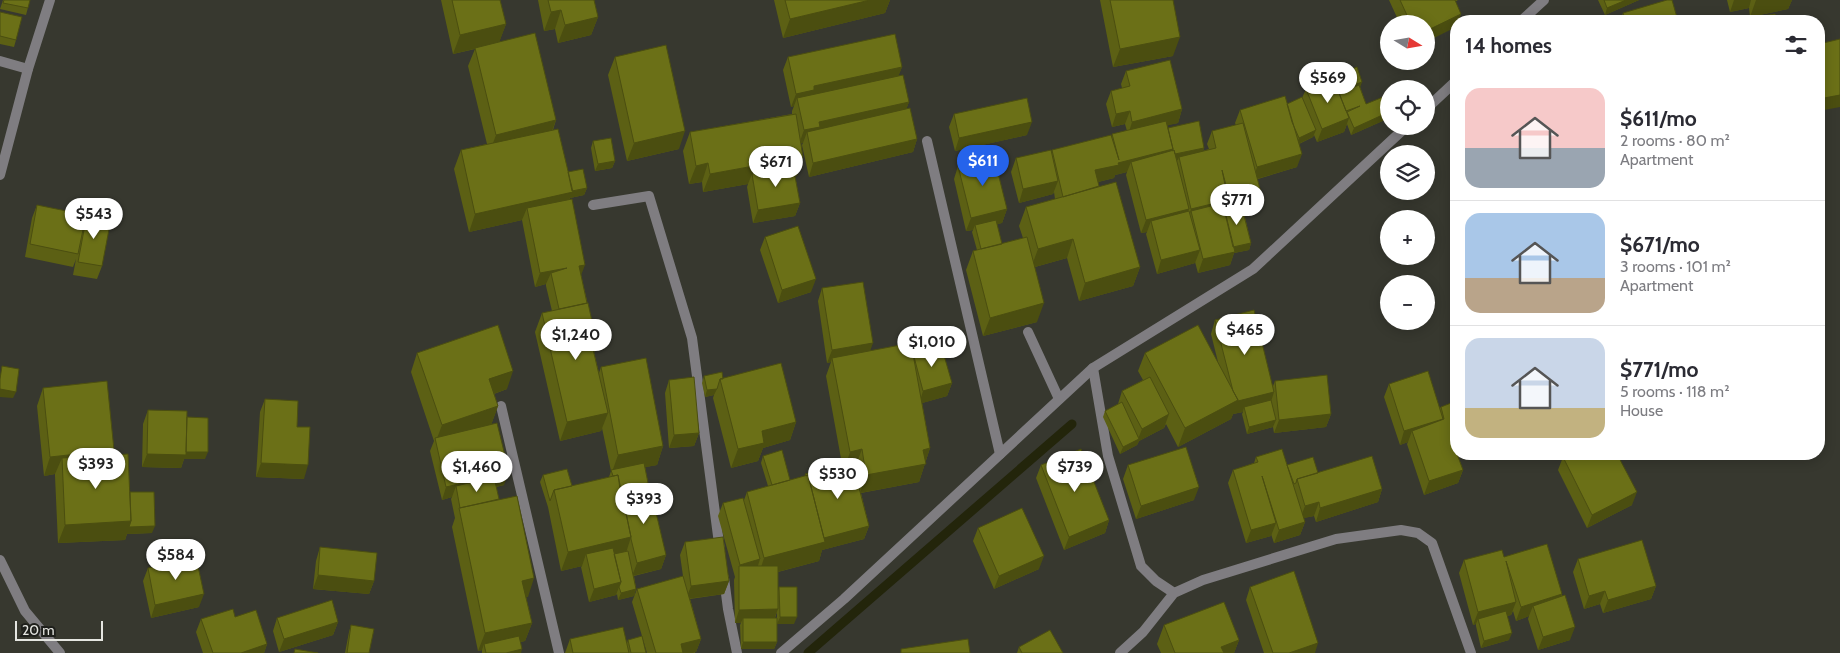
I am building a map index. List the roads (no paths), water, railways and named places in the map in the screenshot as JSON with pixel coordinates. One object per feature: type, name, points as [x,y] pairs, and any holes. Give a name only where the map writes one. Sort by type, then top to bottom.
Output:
[{"type":"street","points":[[0,175],[28,69],[50,0]]},
{"type":"street","points":[[1528,15],[1544,0]]},
{"type":"street","points":[[0,61],[28,69]]},
{"type":"street","points":[[1435,101],[1450,87]]},
{"type":"street","points":[[781,653],[844,599],[1093,368],[1253,269],[1397,135]]},
{"type":"street","points":[[927,142],[1000,454]]},
{"type":"street","points":[[594,205],[649,196],[692,338],[722,567],[737,653]]},
{"type":"street","points":[[1028,332],[1059,399]]},
{"type":"street","points":[[1093,368],[1108,456],[1141,566],[1156,581],[1174,593]]},
{"type":"street","points":[[500,406],[559,653]]},
{"type":"street","points":[[1120,653],[1143,632],[1174,593],[1203,580],[1336,539],[1401,530],[1418,534],[1432,543],[1471,653]]},
{"type":"street","points":[[0,560],[25,611],[60,653]]},
{"type":"waterway","points":[[808,653],[1072,424]]}]
